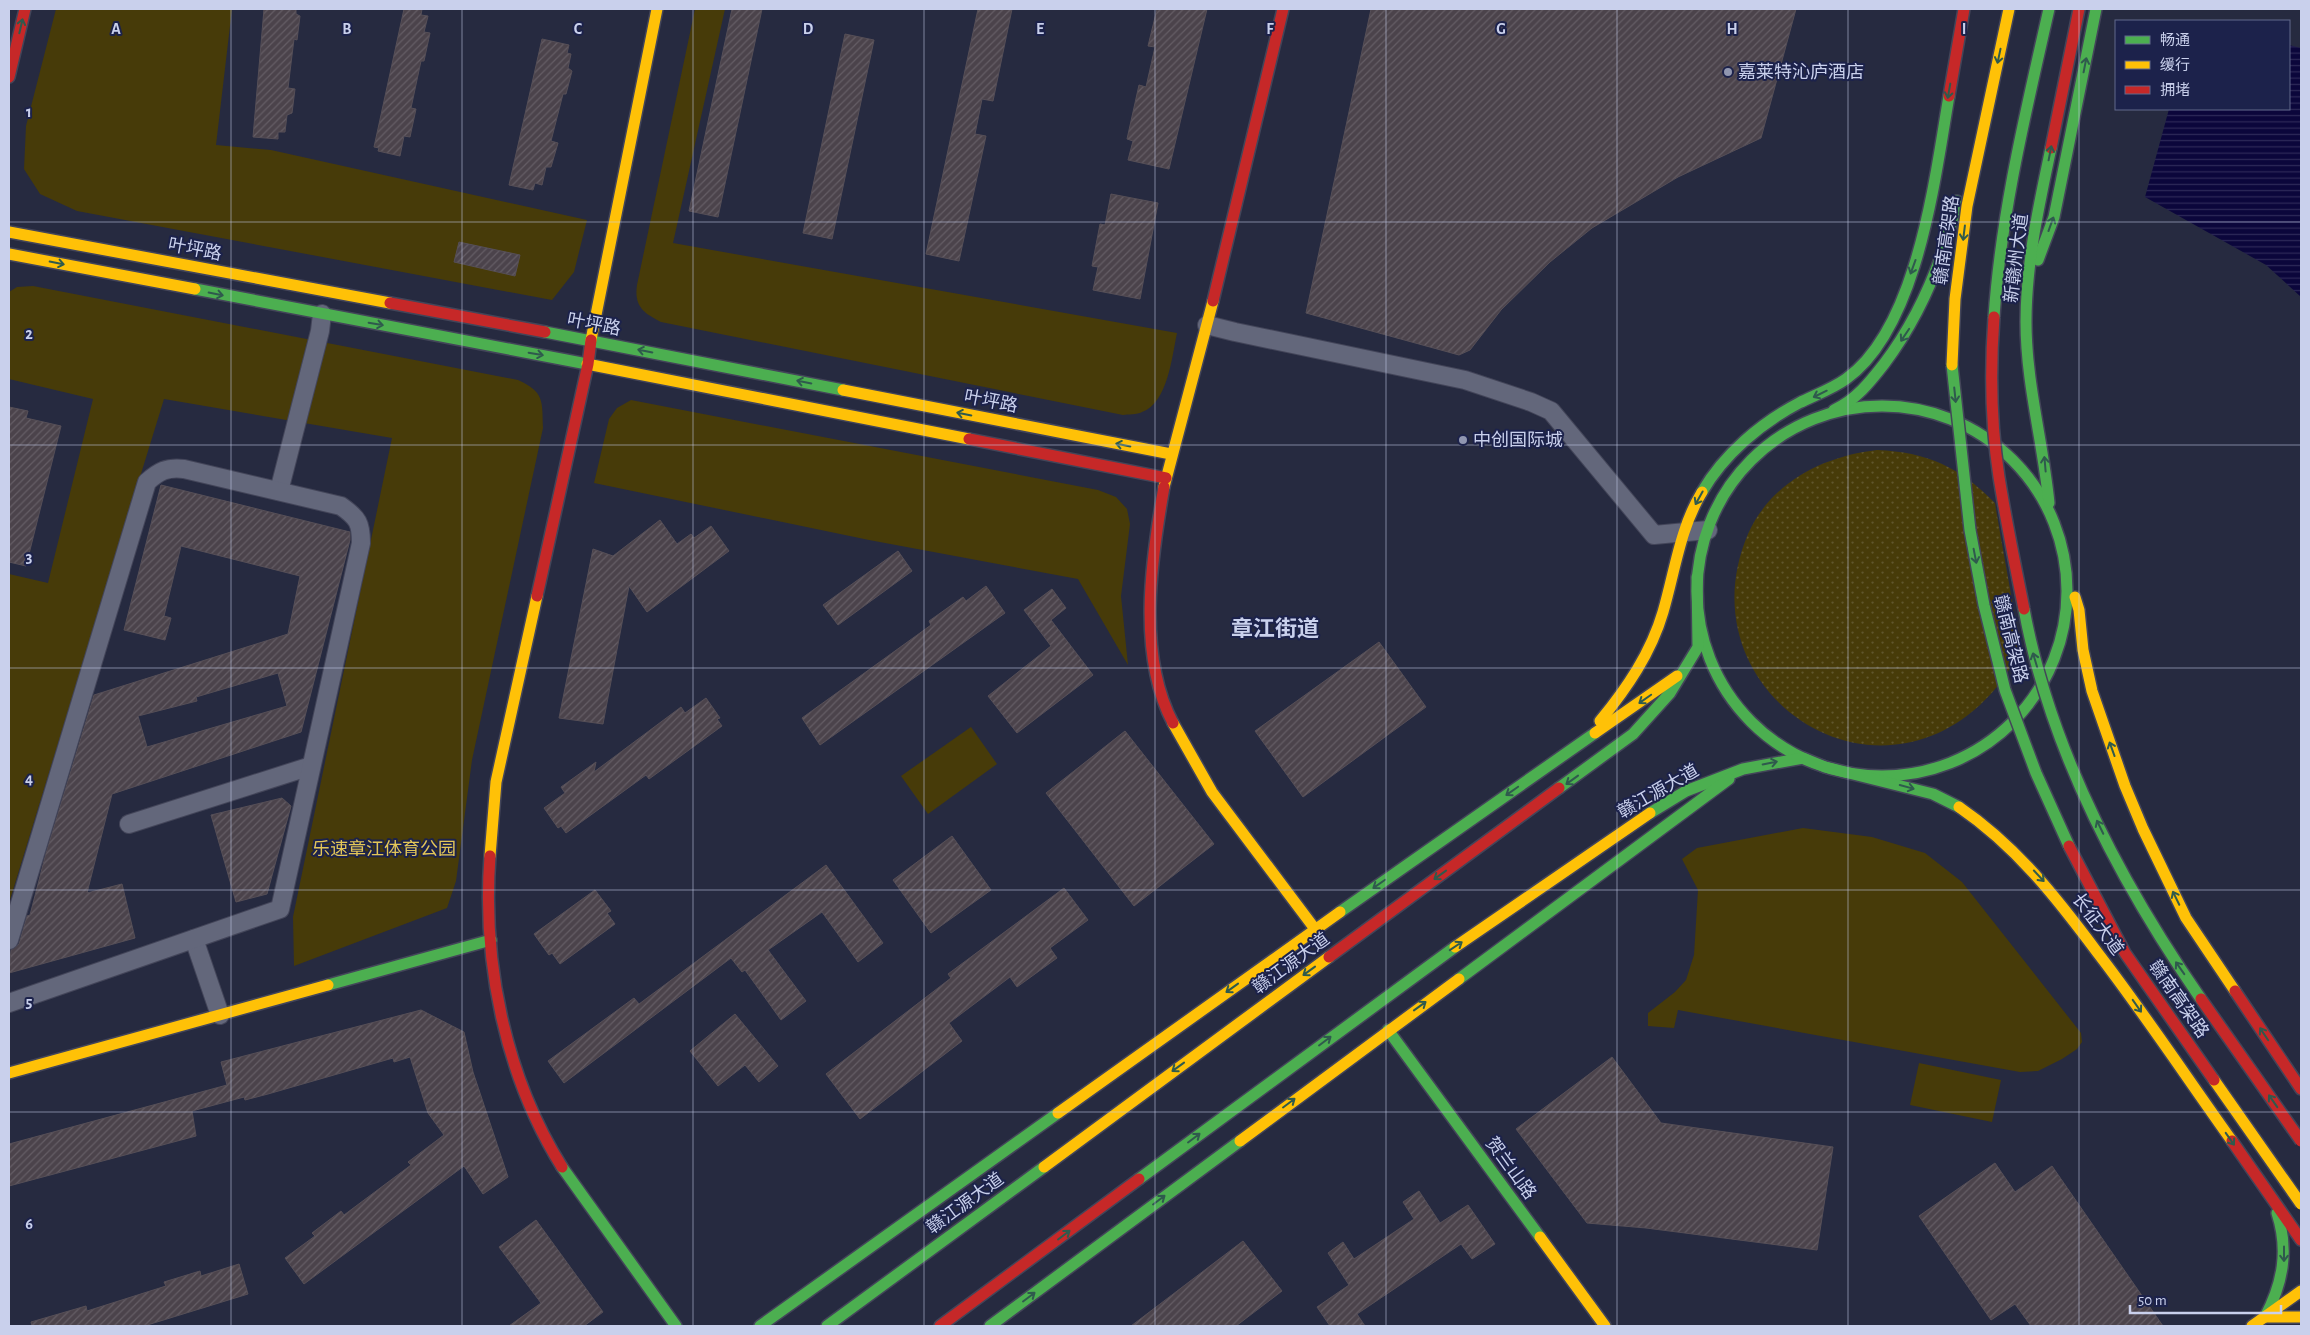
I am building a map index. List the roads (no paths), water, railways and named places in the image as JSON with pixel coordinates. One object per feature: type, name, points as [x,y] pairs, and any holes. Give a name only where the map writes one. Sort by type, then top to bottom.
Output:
[{"type":"main road","points":[[9,77],[25,9]]},
{"type":"main road","points":[[657,9],[588,364],[496,782],[488,883],[490,940],[496,990],[512,1056],[527,1103],[551,1150],[571,1182],[676,1326]]},
{"type":"main road","points":[[1283,9],[1207,325],[1171,454],[1152,550],[1151,622],[1154,664],[1163,704],[1212,792],[1315,929]]},
{"type":"main road","points":[[1581,743],[1632,680],[1652,643],[1663,614],[1684,532],[1697,500],[1714,474],[1735,451],[1781,414],[1836,386],[1854,374],[1875,349],[1893,318],[1920,247],[1929,207],[1964,9]]},
{"type":"main road","points":[[1825,767],[1792,753],[1764,733],[1739,708],[1719,679],[1705,647],[1698,612],[1697,577],[1701,553],[1708,530],[1723,497],[1744,468],[1770,444],[1801,425],[1848,404],[1891,355],[1925,300],[1948,240],[1998,9]]},
{"type":"main road","name":"赣南高架路","points":[[2009,9],[1967,206],[1955,299],[1952,372],[1970,530],[1984,605],[2005,690],[2036,773],[2070,848],[2125,953],[2301,1204]]},
{"type":"main road","name":"赣南高架路","points":[[2049,9],[2010,186],[1997,270],[1991,362],[1994,427],[1999,476],[2030,644],[2053,721],[2087,801],[2124,879],[2163,944],[2301,1141]]},
{"type":"main road","name":"新赣州大道","points":[[2050,512],[2044,455],[2030,392],[2026,322],[2028,286],[2037,218],[2079,9]]},
{"type":"main road","points":[[2028,286],[2054,217],[2096,9]]},
{"type":"main road","points":[[1967,206],[1987,58]]},
{"type":"main road","name":"叶坪路","points":[[9,232],[591,341],[1171,454]]},
{"type":"main road","points":[[9,254],[588,364],[1166,478]]},
{"type":"main road","points":[[1801,425],[1836,412],[1872,406],[1909,407],[1944,416],[1978,432],[2007,454],[2032,481],[2050,512],[2060,538],[2079,610],[2092,691],[2143,829],[2186,918],[2301,1089]]},
{"type":"main road","points":[[1860,774],[1893,775],[1927,770],[1958,758],[1988,742],[2014,720],[2035,694],[2052,664],[2062,632],[2067,599],[2066,565]]},
{"type":"main road","name":"赣江源大道","points":[[826,1326],[1386,914],[1612,752],[1652,714],[1685,671],[1698,647],[1697,577]]},
{"type":"main road","points":[[760,1326],[1315,929],[1685,671]]},
{"type":"main road","name":"赣江源大道","points":[[940,1326],[1421,970],[1660,806],[1686,791],[1743,769],[1803,758],[1825,767],[1860,774]]},
{"type":"main road","points":[[990,1326],[1743,769]]},
{"type":"main road","name":"长征大道","points":[[1860,774],[1933,794],[1954,803],[1980,821],[2050,889],[2116,976],[2301,1240]]},
{"type":"main road","points":[[9,1073],[490,940]]},
{"type":"main road","name":"贺兰山路","points":[[1388,1030],[1605,1326]]},
{"type":"main road","points":[[2265,1317],[2278,1292],[2282,1278],[2285,1249],[2279,1218],[2266,1191]]},
{"type":"main road","points":[[2252,1326],[2301,1291]]},
{"type":"main road","points":[[2265,1317],[2301,1316]]},
{"type":"street","points":[[279,491],[320,331],[322,314]]},
{"type":"street","points":[[1207,325],[1465,380],[1531,402],[1552,411],[1654,535],[1708,530]]},
{"type":"street","points":[[9,940],[147,482],[159,471],[171,468],[184,469],[342,506],[361,525],[361,543],[280,909],[9,1003]]},
{"type":"street","points":[[129,824],[312,766]]},
{"type":"street","points":[[194,939],[220,1015]]},
{"type":"place","name":"嘉莱特沁庐酒店","points":[[1728,72]]},
{"type":"place","name":"中创国际城","points":[[1463,440]]},
{"type":"district","name":"章江街道","points":[[1275,628]]},
{"type":"park label","name":"乐速章江体育公园","points":[[384,849]]}]
